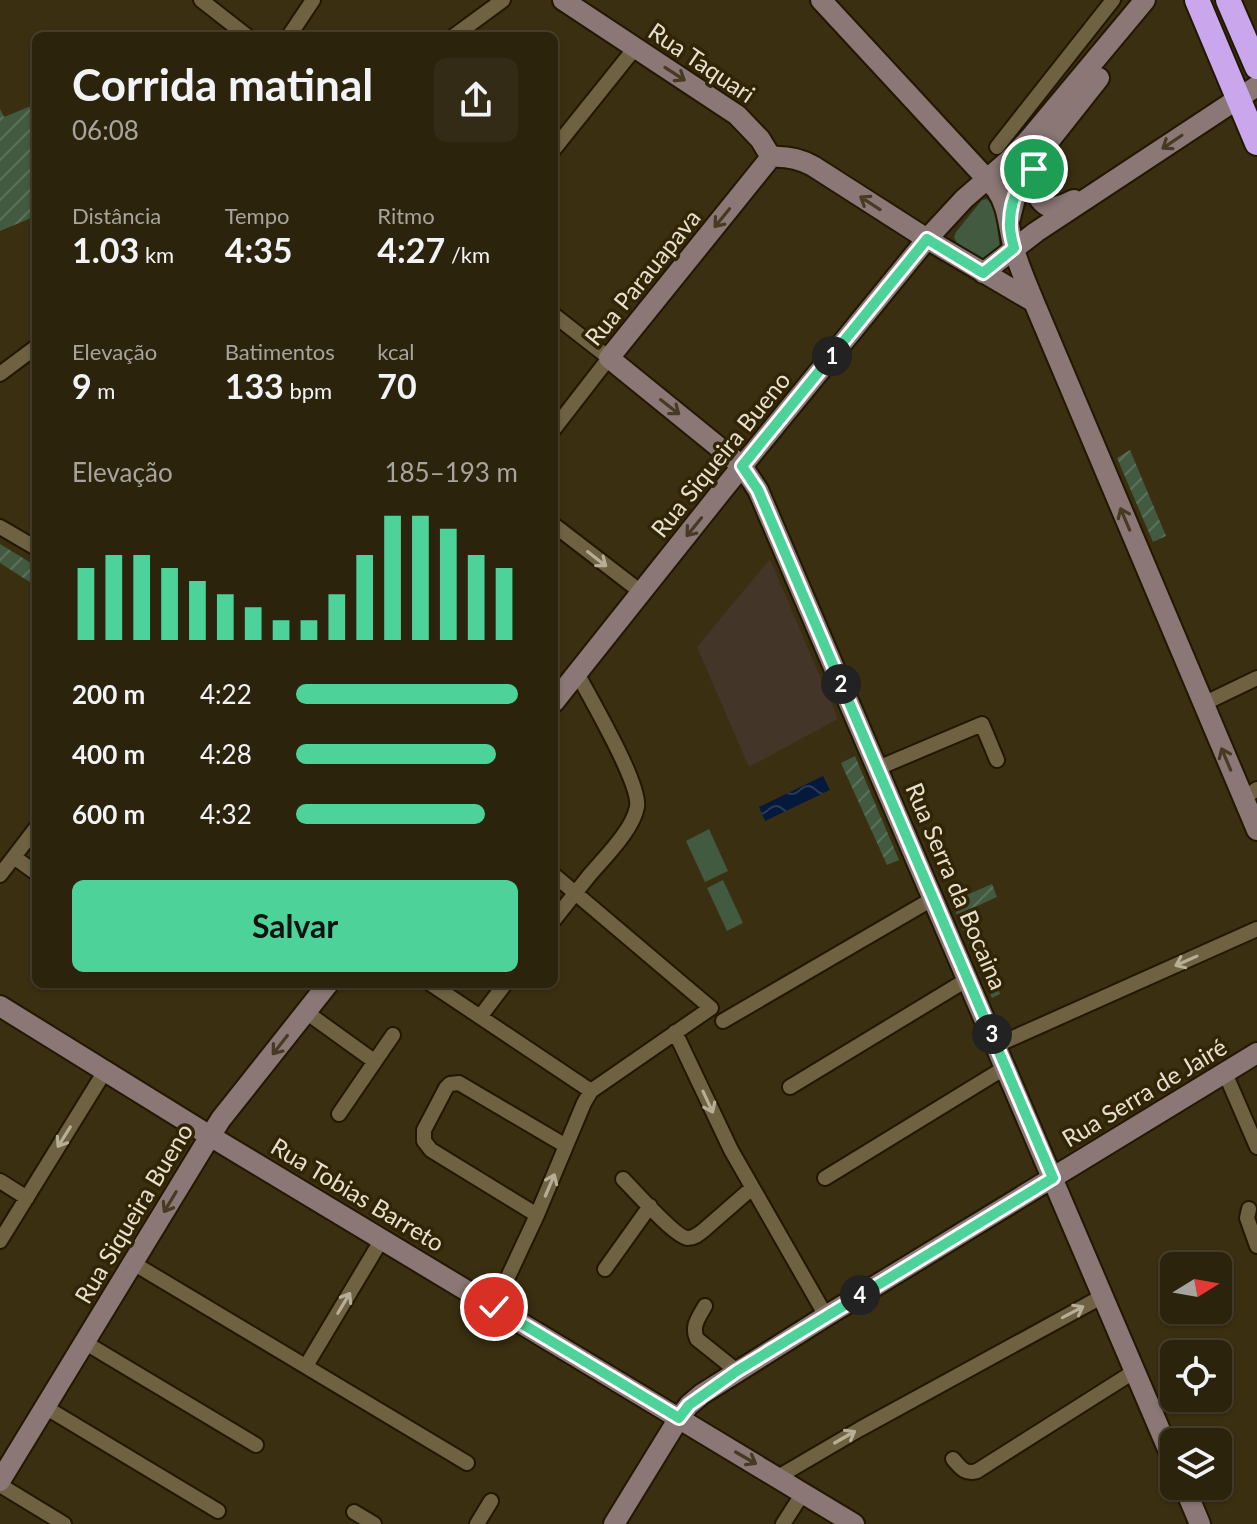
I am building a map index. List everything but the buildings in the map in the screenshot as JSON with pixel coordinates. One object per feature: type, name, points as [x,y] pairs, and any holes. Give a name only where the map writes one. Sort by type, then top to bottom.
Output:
[{"type":"highway","points":[[1197,0],[1247,92],[1257,143]]},
{"type":"highway","points":[[1228,0],[1257,67]]},
{"type":"main road","name":"Rua Taquari","points":[[563,0],[737,115],[760,139],[771,157]]},
{"type":"main road","points":[[821,0],[1004,202],[1014,248],[1034,302],[1203,704],[1250,794],[1257,830]]},
{"type":"main road","points":[[1010,222],[1017,190],[1027,169],[1042,150],[1060,116],[1145,0]]},
{"type":"main road","points":[[1060,116],[1160,0]]},
{"type":"main road","points":[[983,273],[1014,248],[1247,92]]},
{"type":"main road","name":"Rua Siqueira Bueno","points":[[558,697],[927,239],[964,199],[1060,116]]},
{"type":"main road","points":[[1042,150],[1042,157],[1032,177],[1042,202],[1056,207],[1082,194],[1092,195]]},
{"type":"main road","points":[[960,152],[965,164],[964,199]]},
{"type":"main road","points":[[771,157],[803,160],[1034,302]]},
{"type":"main road","name":"Rua Parauapava","points":[[609,358],[771,157]]},
{"type":"main road","points":[[609,358],[742,466]]},
{"type":"main road","name":"Rua Serra da Bocaina","points":[[742,466],[758,490],[1160,1430]]},
{"type":"main road","name":"Rua Siqueira Bueno","points":[[0,1483],[221,1119],[325,988]]},
{"type":"main road","name":"Rua Tobias Barreto","points":[[0,1006],[854,1524]]},
{"type":"main road","name":"Rua Serra de Jairé","points":[[614,1524],[689,1405],[737,1371],[1257,1053]]},
{"type":"main road","points":[[1190,1500],[1200,1524]]},
{"type":"street","points":[[201,0],[242,32]]},
{"type":"street","points":[[292,32],[313,0]]},
{"type":"street","points":[[459,32],[503,0]]},
{"type":"street","points":[[997,147],[1113,0]]},
{"type":"street","points":[[558,144],[635,48]]},
{"type":"street","points":[[558,318],[609,358]]},
{"type":"street","points":[[0,374],[32,350]]},
{"type":"street","name":"Rua Parauapava","points":[[558,424],[609,358]]},
{"type":"street","points":[[0,527],[32,546]]},
{"type":"street","points":[[558,528],[641,592]]},
{"type":"street","points":[[558,915],[631,822],[638,797],[577,673]]},
{"type":"street","points":[[1203,704],[1257,678]]},
{"type":"street","points":[[878,768],[982,724],[997,760]]},
{"type":"street","points":[[0,875],[32,833]]},
{"type":"street","points":[[14,857],[32,870]]},
{"type":"street","points":[[494,1307],[591,1091],[711,1008],[558,878]]},
{"type":"street","points":[[723,1021],[934,898]]},
{"type":"street","points":[[997,1045],[1257,929]]},
{"type":"street","points":[[790,1087],[968,979]]},
{"type":"street","points":[[437,988],[591,1091]]},
{"type":"street","points":[[480,1017],[502,988]]},
{"type":"street","points":[[306,1012],[374,1061]]},
{"type":"street","points":[[675,1032],[731,1150],[826,1316]]},
{"type":"street","points":[[339,1114],[393,1035]]},
{"type":"street","points":[[825,1178],[1006,1067]]},
{"type":"street","points":[[0,1241],[105,1071]]},
{"type":"street","points":[[1225,1073],[1257,1147]]},
{"type":"street","points":[[537,1215],[435,1153],[426,1146],[424,1130],[443,1093],[450,1084],[455,1083],[468,1087],[566,1146]]},
{"type":"street","points":[[623,1179],[678,1234],[692,1238],[752,1188]]},
{"type":"street","points":[[0,1181],[27,1198]]},
{"type":"street","points":[[605,1269],[650,1206]]},
{"type":"street","points":[[1249,1209],[1246,1215],[1257,1246]]},
{"type":"street","points":[[306,1366],[382,1239]]},
{"type":"street","points":[[133,1263],[467,1463]]},
{"type":"street","points":[[778,1477],[873,1421],[1103,1296]]},
{"type":"street","points":[[705,1306],[694,1326],[695,1335],[737,1371]]},
{"type":"street","points":[[84,1342],[256,1445]]},
{"type":"street","points":[[953,1459],[965,1472],[977,1471],[1135,1371]]},
{"type":"street","points":[[45,1407],[218,1511]]},
{"type":"street","points":[[0,1483],[64,1524]]},
{"type":"street","points":[[783,1524],[803,1493]]},
{"type":"street","points":[[477,1524],[491,1501]]},
{"type":"street","points":[[354,1512],[374,1524]]},
{"type":"shaded area","points":[[770,559],[838,719],[749,767],[697,647]]},
{"type":"green space","points":[[32,106],[32,218],[0,231],[0,109],[4,117]]},
{"type":"green space","points":[[987,199],[995,208],[1000,250],[982,262],[957,243],[954,237],[982,200]]},
{"type":"green space","points":[[1130,450],[1166,536],[1153,542],[1117,458]]},
{"type":"green space","points":[[0,544],[32,564],[32,583],[0,563]]},
{"type":"green space","points":[[855,756],[899,860],[887,865],[841,763]]},
{"type":"green space","points":[[709,829],[728,871],[705,882],[686,841]]},
{"type":"green space","points":[[723,880],[743,923],[727,931],[707,888]]},
{"type":"green space","points":[[992,884],[997,897],[966,911],[1000,994],[992,998],[953,906],[955,900]]},
{"type":"water","points":[[823,776],[830,790],[765,821],[759,807]]},
{"type":"route","points":[[494,1307],[679,1418],[702,1394],[737,1371],[1053,1178],[758,490],[742,466],[927,239],[983,273],[1014,248],[1010,222],[1014,199],[1027,169],[1042,150],[1042,157],[1034,169]]}]
